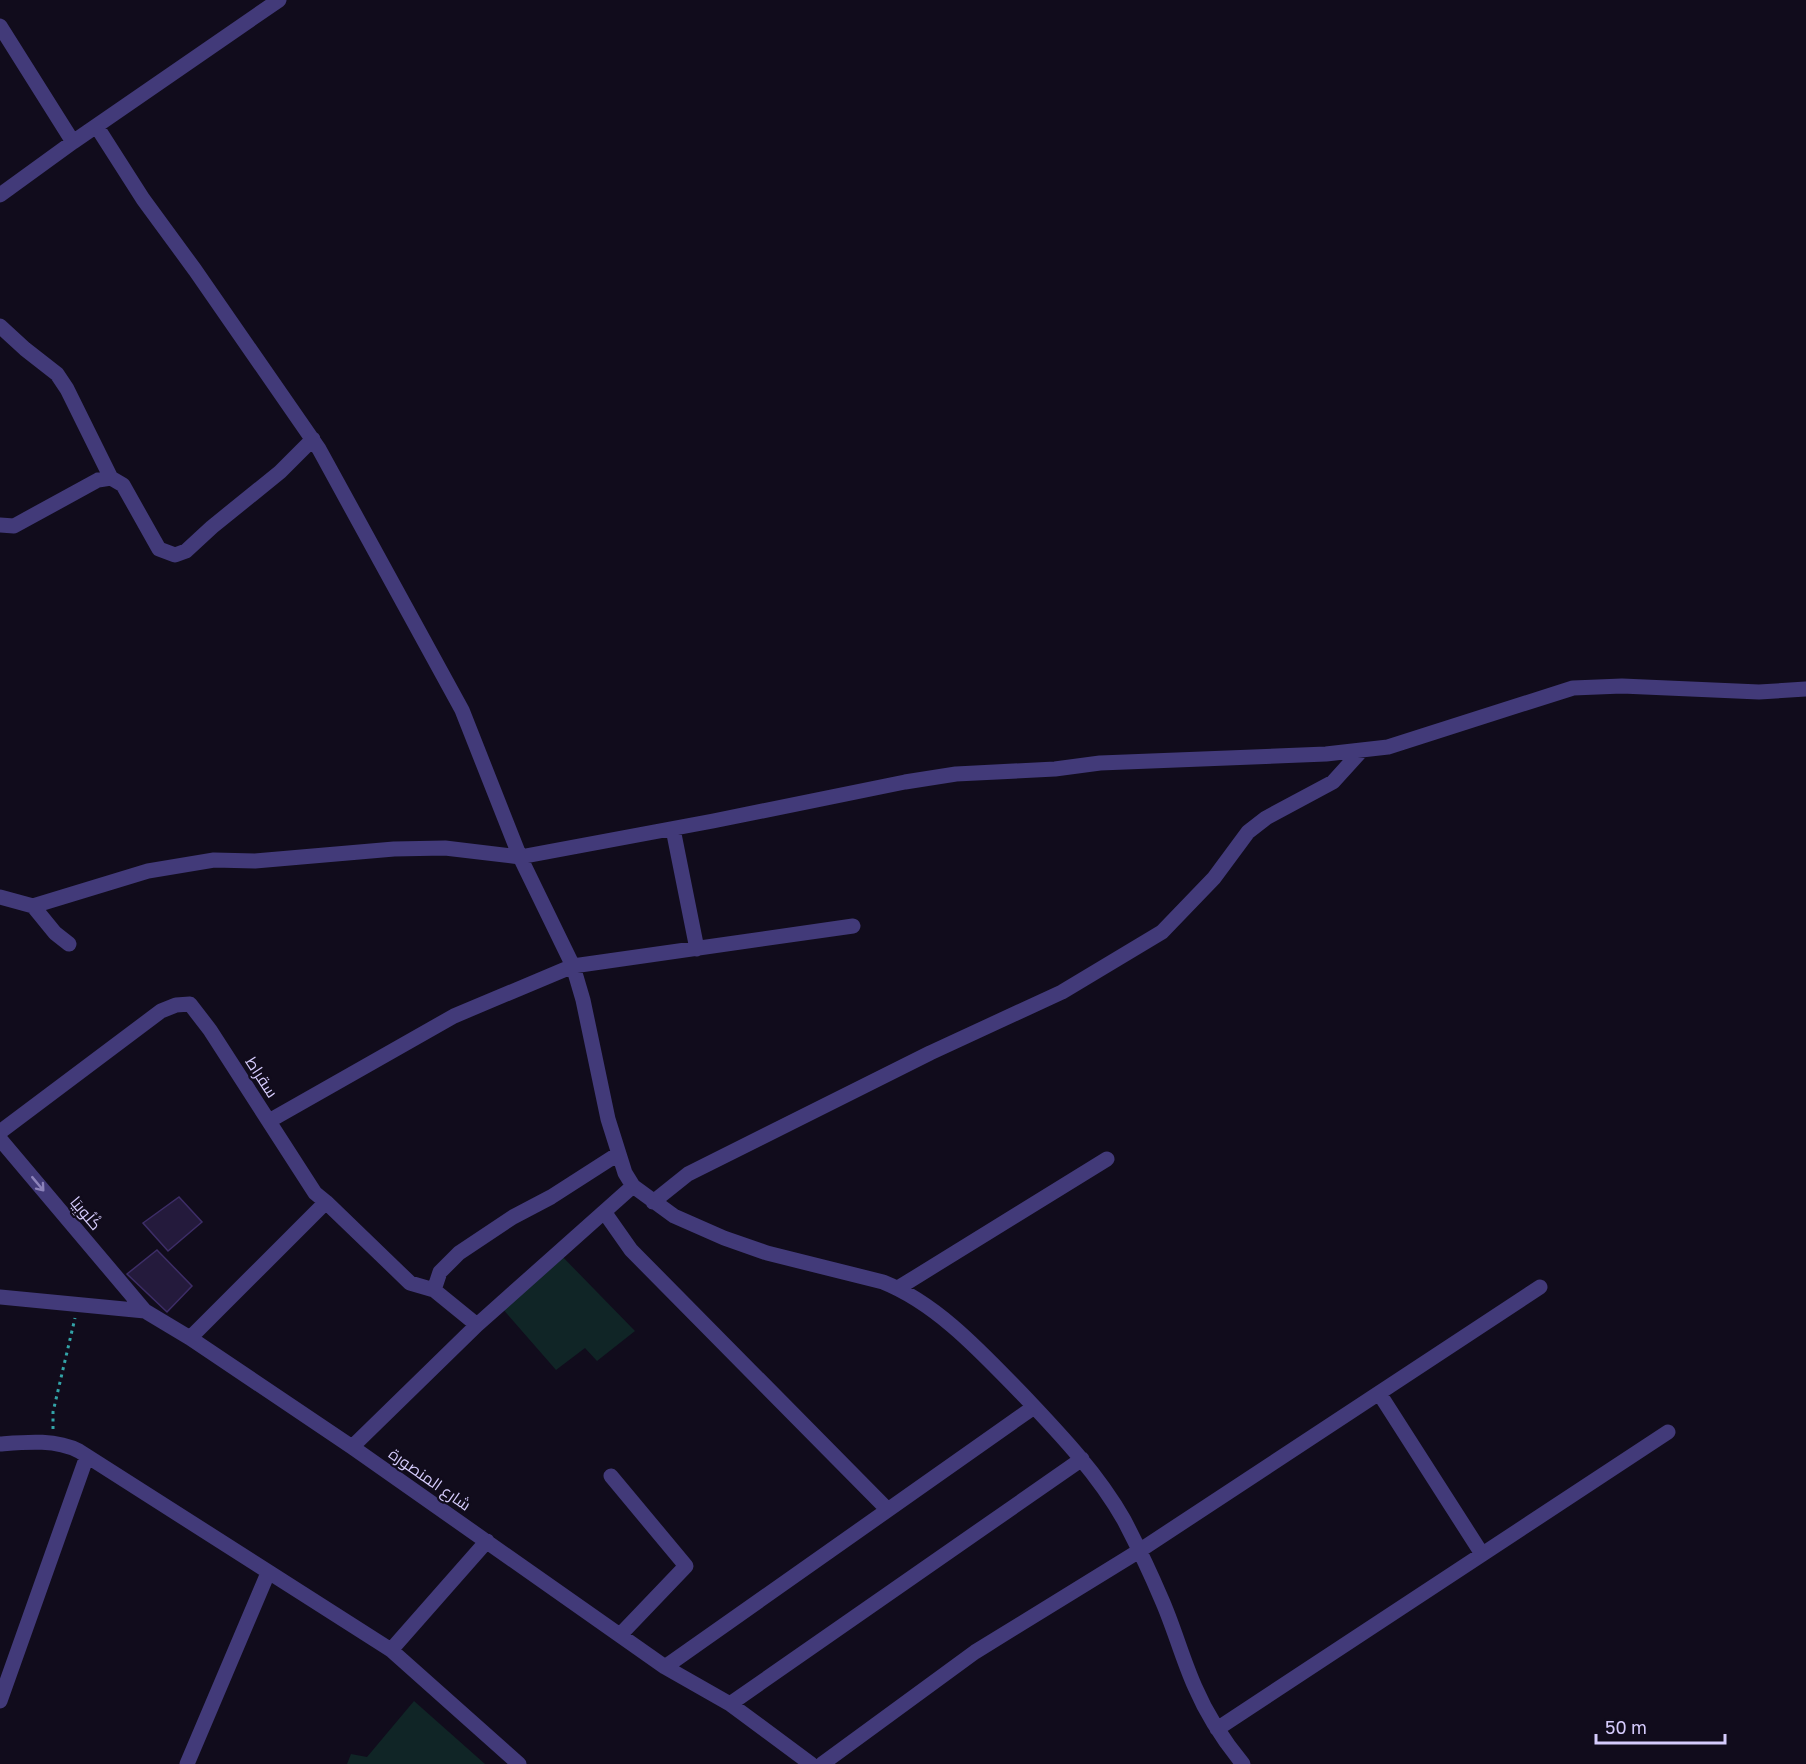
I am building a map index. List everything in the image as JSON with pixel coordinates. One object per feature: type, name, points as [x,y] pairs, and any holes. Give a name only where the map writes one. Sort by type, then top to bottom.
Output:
[{"type":"street","points":[[0,195],[273,2]]},
{"type":"street","points":[[0,26],[73,142]]},
{"type":"street","points":[[97,127],[143,200],[313,439],[462,711],[520,857],[573,966],[583,1000],[608,1119],[625,1173],[633,1186],[674,1216],[723,1238],[767,1253],[898,1288],[938,1315],[996,1368],[1082,1459],[1123,1519],[1161,1599],[1196,1688],[1217,1729],[1243,1764]]},
{"type":"street","points":[[0,326],[57,374],[67,389],[111,477],[123,485],[159,549],[175,555],[186,551],[280,472],[313,439]]},
{"type":"street","points":[[0,525],[14,526],[98,480],[111,477]]},
{"type":"street","points":[[0,897],[33,906],[148,871],[214,860],[255,861],[394,849],[445,848],[520,857],[956,774],[1055,769],[1100,763],[1282,757],[1388,747],[1573,687],[1622,686],[1759,692],[1806,689]]},
{"type":"street","points":[[653,1202],[688,1174],[930,1053],[1062,992],[1162,932],[1214,878],[1248,832],[1266,818],[1333,782],[1362,750]]},
{"type":"street","points":[[673,829],[698,949]]},
{"type":"street","points":[[33,906],[55,933],[69,944]]},
{"type":"street","points":[[269,1121],[454,1016],[573,966],[853,926]]},
{"type":"street","name":"سقراط","points":[[0,1132],[162,1011],[176,1005],[190,1004],[210,1030],[315,1193],[410,1283],[435,1290]]},
{"type":"street","name":"كْلُوبِيَا","points":[[0,1139],[145,1311]]},
{"type":"street","points":[[477,1325],[435,1290],[440,1272],[459,1253],[513,1217],[550,1197],[618,1154]]},
{"type":"street","points":[[898,1288],[1107,1159]]},
{"type":"street","points":[[352,1447],[477,1325],[633,1186]]},
{"type":"street","points":[[190,1338],[326,1202]]},
{"type":"street","points":[[605,1213],[631,1250],[888,1510]]},
{"type":"street","points":[[822,1764],[975,1652],[1139,1551],[1540,1287]]},
{"type":"street","name":"شارع المنصورة","points":[[0,1297],[145,1311],[190,1338],[352,1447],[665,1666],[730,1704],[801,1761]]},
{"type":"street","points":[[1379,1393],[1482,1554]]},
{"type":"street","points":[[665,1666],[1034,1407]]},
{"type":"street","points":[[1217,1729],[1668,1432]]},
{"type":"street","points":[[0,1444],[52,1443],[69,1446],[87,1456],[391,1650],[519,1764]]},
{"type":"street","points":[[0,1701],[87,1456]]},
{"type":"street","points":[[730,1704],[1082,1459]]},
{"type":"street","points":[[611,1476],[686,1566],[620,1635]]},
{"type":"street","points":[[391,1650],[487,1541]]},
{"type":"street","points":[[188,1764],[268,1573]]},
{"type":"path","points":[[52,1443],[53,1412],[78,1305]]},
{"type":"green space","points":[[557,1251],[635,1331],[597,1361],[585,1348],[556,1370],[501,1307]]},
{"type":"green space","points":[[414,1701],[485,1764],[347,1764],[351,1754],[367,1757]]},
{"type":"building","points":[[179,1197],[202,1222],[168,1251],[143,1223]]},
{"type":"building","points":[[157,1250],[192,1286],[167,1312],[127,1274]]}]
